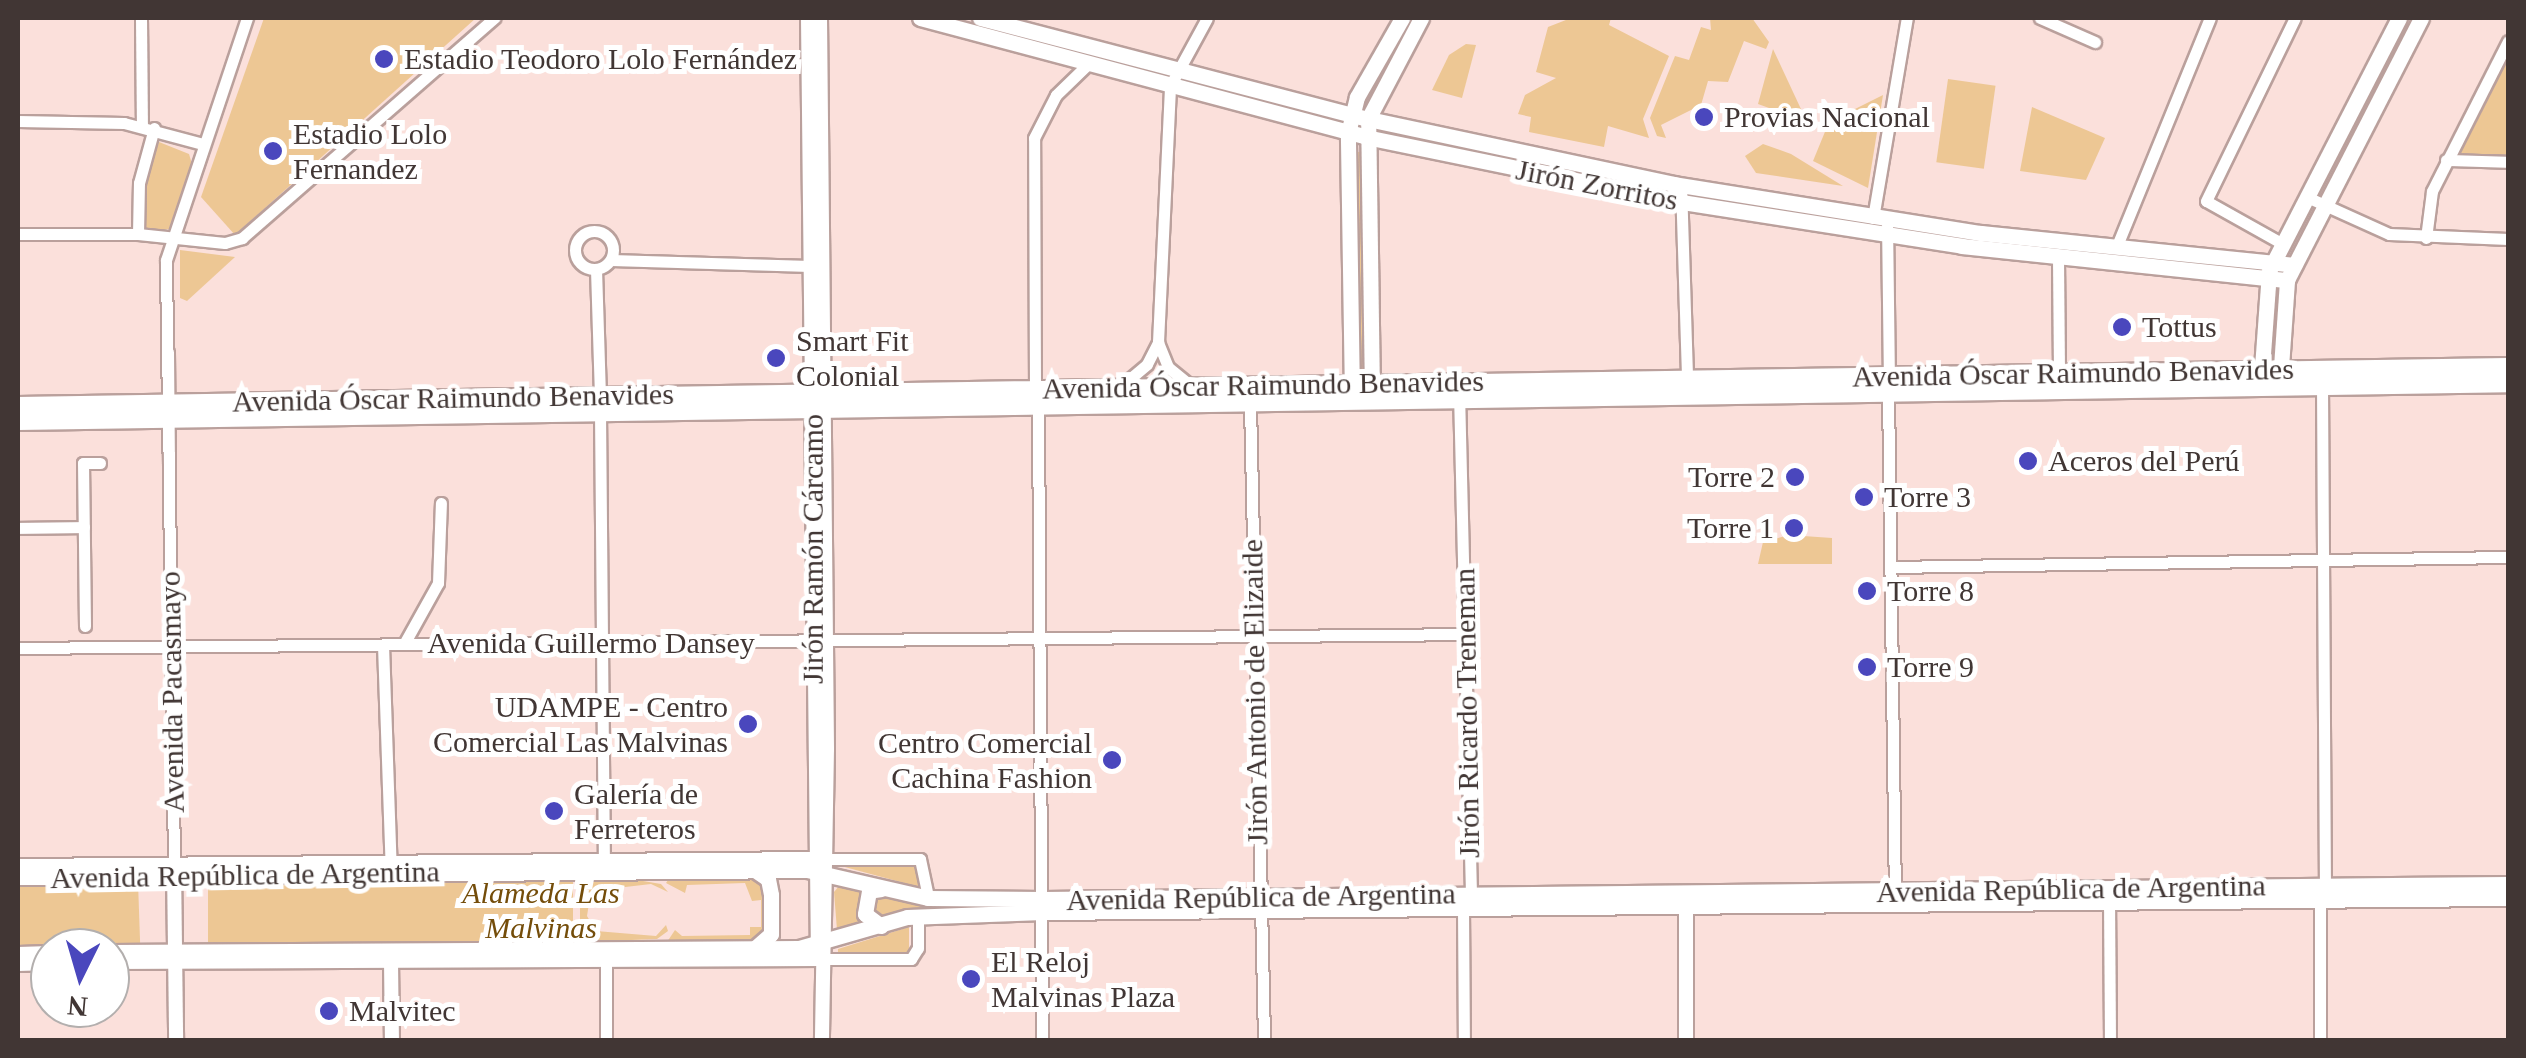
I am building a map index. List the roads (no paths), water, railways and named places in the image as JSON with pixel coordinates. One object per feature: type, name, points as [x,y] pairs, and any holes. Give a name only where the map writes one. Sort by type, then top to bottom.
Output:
[{"type":"main road","name":"Jirón Zorritos","points":[[920,18],[1366,137],[1682,194],[1883,224],[2058,258],[2290,273]]},
{"type":"main road","name":"Jirón Zorritos","points":[[980,18],[1682,194]]},
{"type":"main road","points":[[1372,394],[1366,137],[1360,116],[1402,18]]},
{"type":"main road","points":[[1352,394],[1348,133],[1421,18]]},
{"type":"main road","points":[[2270,377],[2270,271],[2399,18]]},
{"type":"main road","points":[[2270,377],[2290,273],[2421,18]]},
{"type":"main road","name":"Jirón Zorritos","points":[[1883,224],[2116,248],[2270,271]]},
{"type":"main road","name":"Avenida Óscar Raimundo Benavides","points":[[1036,397],[1118,388],[1372,394],[2270,377],[2508,367]]},
{"type":"main road","name":"Avenida Óscar Raimundo Benavides","points":[[1459,391],[1687,378],[1888,384],[2059,374],[2270,377],[2322,385],[2508,383]]},
{"type":"main road","name":"Avenida Óscar Raimundo Benavides","points":[[18,421],[169,411],[1036,397],[1250,403],[1352,394]]},
{"type":"main road","name":"Avenida Óscar Raimundo Benavides","points":[[18,406],[169,411]]},
{"type":"main road","name":"Avenida República de Argentina","points":[[18,877],[174,870],[604,866],[754,870],[821,866],[928,898],[1043,906]]},
{"type":"main road","points":[[752,948],[769,939],[771,928],[770,884],[754,870]]},
{"type":"main road","name":"Avenida República de Argentina","points":[[2323,894],[2508,884]]},
{"type":"main road","points":[[882,926],[866,918],[865,900],[869,891],[885,888]]},
{"type":"main road","name":"Avenida República de Argentina","points":[[130,954],[174,957],[821,950],[918,916],[1043,906],[2323,894],[2508,898]]},
{"type":"street","points":[[138,234],[139,184],[148,127],[141,18]]},
{"type":"street","name":"Avenida Pacasmayo","points":[[176,1040],[168,352],[171,236],[248,18]]},
{"type":"street","points":[[18,234],[138,234],[225,243],[250,233],[494,18]]},
{"type":"street","name":"Jirón Ramón Cárcamo","points":[[808,18],[814,93],[822,1040]]},
{"type":"street","name":"Jirón Ramón Cárcamo","points":[[818,399],[810,266],[820,18]]},
{"type":"street","points":[[1118,388],[1148,364],[1158,342],[1170,86],[1176,68],[1207,18]]},
{"type":"street","points":[[1895,899],[1883,224],[1907,18]]},
{"type":"street","points":[[2040,18],[2095,42]]},
{"type":"street","points":[[2116,248],[2210,18]]},
{"type":"street","points":[[2283,244],[2214,211],[2206,201],[2295,18]]},
{"type":"street","points":[[2426,238],[2432,191],[2508,40]]},
{"type":"street","points":[[1042,1040],[1034,138],[1056,95],[1088,64]]},
{"type":"street","points":[[18,121],[148,127],[204,144]]},
{"type":"street","points":[[2446,160],[2508,162]]},
{"type":"street","points":[[1682,194],[1687,378]]},
{"type":"street","points":[[2307,197],[2389,234],[2508,239]]},
{"type":"street","points":[[596,269],[576,256],[584,234],[608,236],[611,260]]},
{"type":"street","points":[[2058,258],[2059,374]]},
{"type":"street","points":[[596,269],[611,260],[810,266]]},
{"type":"street","points":[[596,269],[604,866]]},
{"type":"street","points":[[1158,342],[1168,367],[1194,387]]},
{"type":"street","points":[[2320,1040],[2322,385]]},
{"type":"street","name":"Jirón Ricardo Treneman","points":[[1459,391],[1465,634],[1464,1040]]},
{"type":"street","name":"Jirón Antonio de Elizaide","points":[[1250,403],[1252,638],[1264,1040]]},
{"type":"street","points":[[85,626],[83,463],[100,463]]},
{"type":"street","points":[[404,644],[438,582],[440,502]]},
{"type":"street","points":[[18,528],[84,527]]},
{"type":"street","points":[[1891,567],[2508,557]]},
{"type":"street","name":"Avenida Guillermo Dansey","points":[[18,648],[1465,634]]},
{"type":"street","points":[[383,644],[391,869]]},
{"type":"street","points":[[821,866],[920,859],[928,898]]},
{"type":"street","name":"Avenida República de Argentina","points":[[18,866],[174,870]]},
{"type":"street","name":"Avenida República de Argentina","points":[[604,866],[821,866]]},
{"type":"street","points":[[2109,896],[2110,1040]]},
{"type":"street","points":[[1686,900],[1686,1040]]},
{"type":"street","points":[[821,950],[911,958],[918,948],[918,916]]},
{"type":"street","name":"Avenida República de Argentina","points":[[130,960],[174,957],[606,959],[821,950]]},
{"type":"street","points":[[606,959],[606,1040]]},
{"type":"street","points":[[391,960],[392,1040]]},
{"type":"place","name":"Estadio Teodoro Lolo Fernández","points":[[384,59]]},
{"type":"place","name":"Provias Nacional","points":[[1704,117]]},
{"type":"place","name":"Estadio Lolo Fernandez","points":[[273,151]]},
{"type":"place","name":"Tottus","points":[[2122,327]]},
{"type":"place","name":"Smart Fit Colonial","points":[[776,358]]},
{"type":"place","name":"Aceros del Perú","points":[[2028,461]]},
{"type":"place","name":"Torre 2","points":[[1795,477]]},
{"type":"place","name":"Torre 3","points":[[1864,497]]},
{"type":"place","name":"Torre 1","points":[[1794,528]]},
{"type":"place","name":"Torre 8","points":[[1867,591]]},
{"type":"place","name":"Torre 9","points":[[1867,667]]},
{"type":"place","name":"UDAMPE - Centro Comercial Las Malvinas","points":[[748,724]]},
{"type":"place","name":"Centro Comercial Cachina Fashion","points":[[1112,760]]},
{"type":"place","name":"Galería de Ferreteros","points":[[554,811]]},
{"type":"place","name":"El Reloj Malvinas Plaza","points":[[971,979]]},
{"type":"place","name":"Malvitec","points":[[329,1011]]},
{"type":"park label","name":"Alameda Las Malvinas","points":[[541,910]]}]
